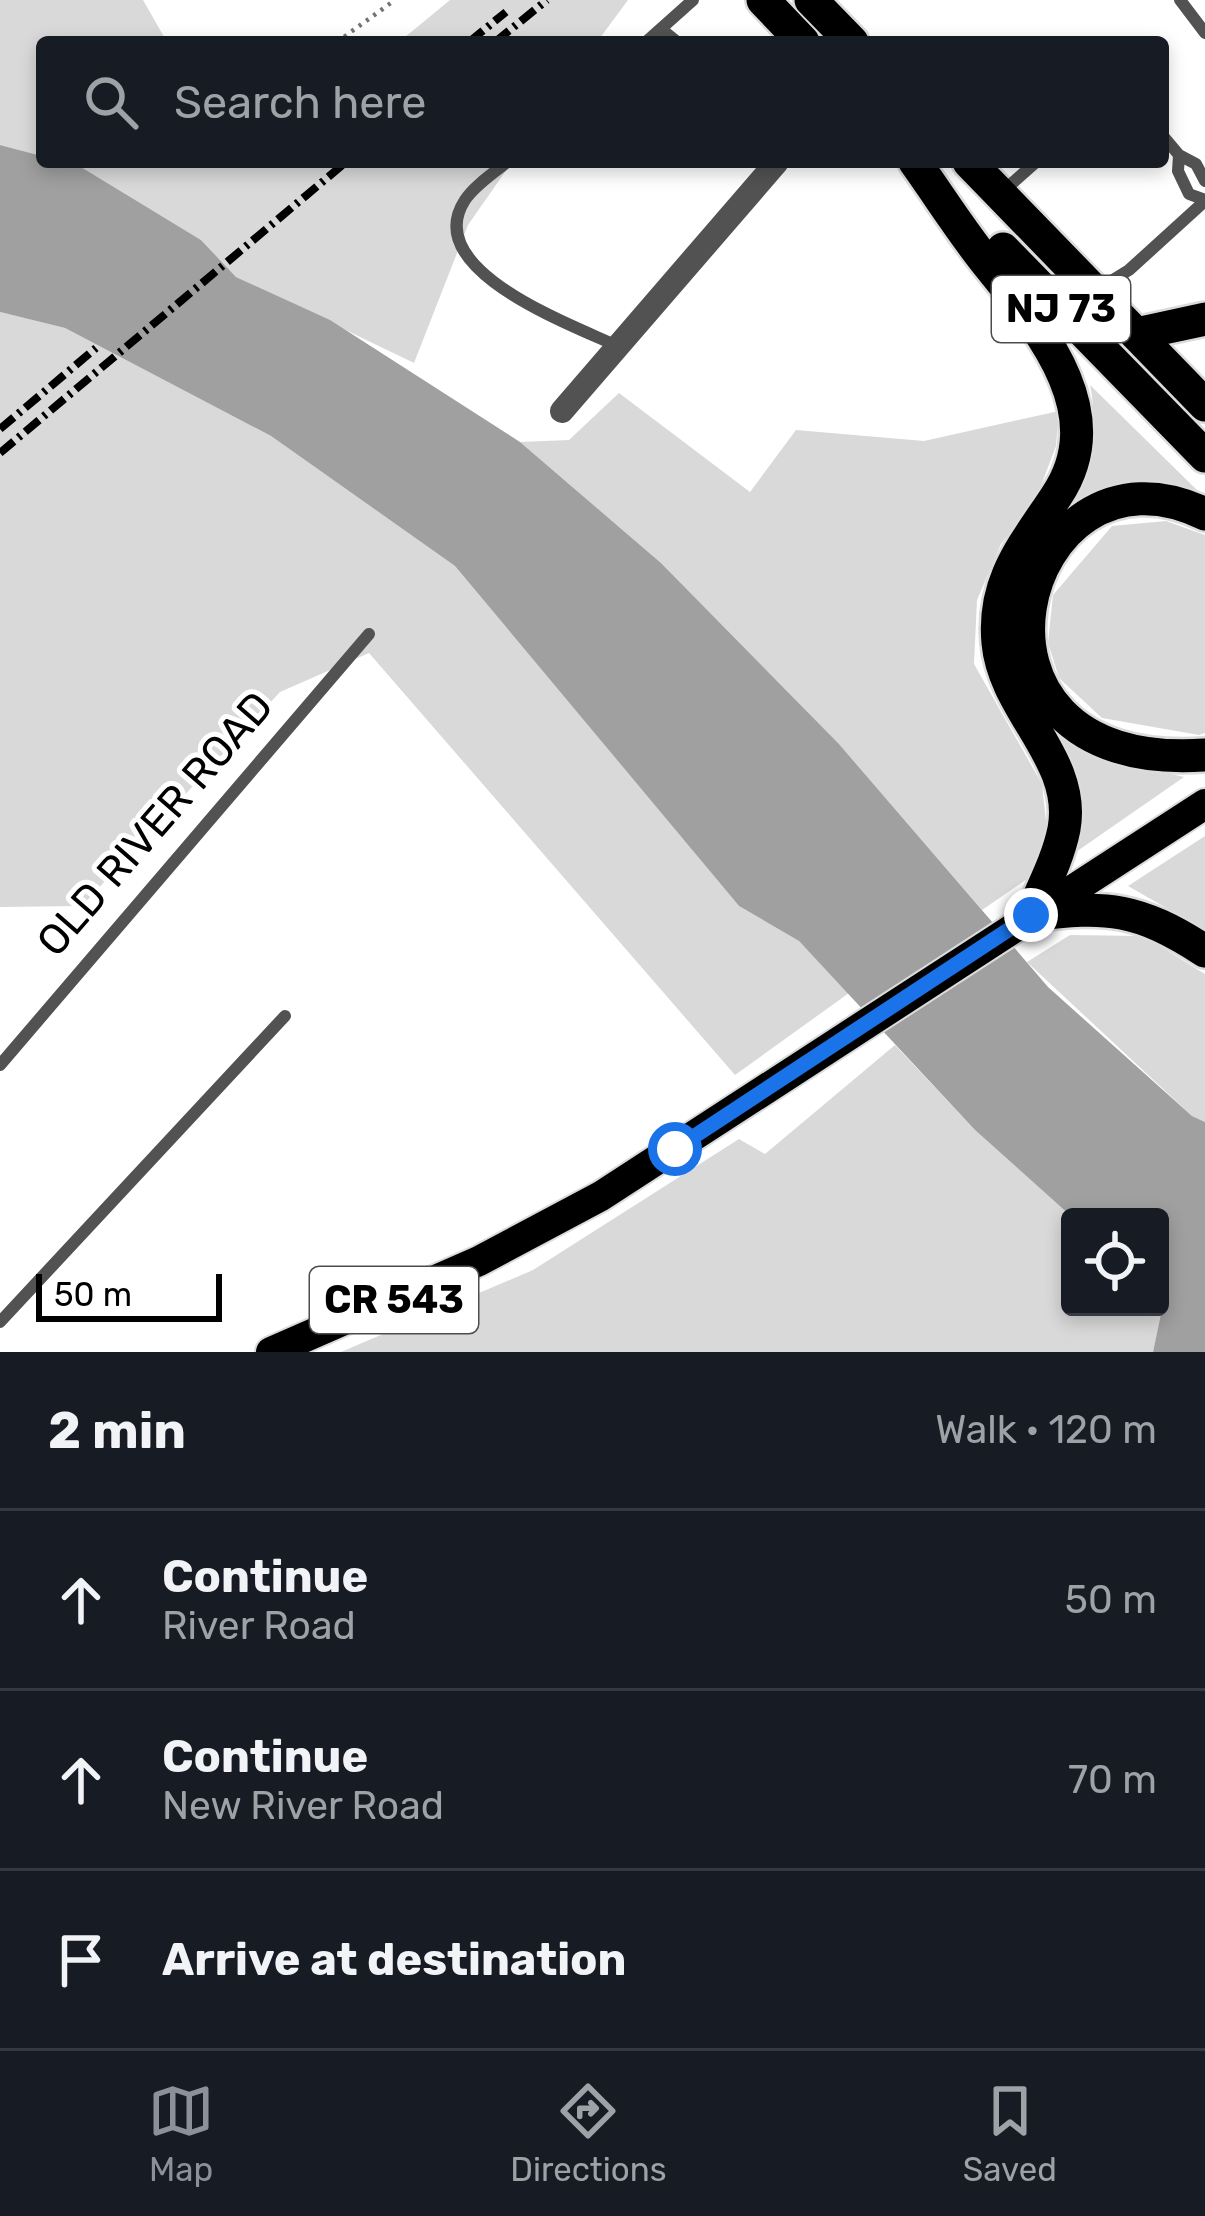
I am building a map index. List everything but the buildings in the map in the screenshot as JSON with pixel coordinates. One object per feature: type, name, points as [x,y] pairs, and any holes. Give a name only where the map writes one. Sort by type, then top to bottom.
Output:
[{"type":"highway","points":[[763,0],[797,36]]},
{"type":"highway","points":[[812,0],[846,36]]},
{"type":"highway","points":[[921,168],[989,266],[1036,321],[1067,382],[1075,416],[1066,478],[1015,553],[998,614],[1006,680],[1051,757],[1064,800],[1060,842],[1031,915],[1121,909],[1157,922],[1205,951]]},
{"type":"highway","name":"NJ 73","points":[[923,168],[1205,456]]},
{"type":"highway","name":"NJ 73","points":[[975,168],[1205,405]]},
{"type":"highway","points":[[1136,334],[1205,319]]},
{"type":"highway","points":[[1205,514],[1145,498],[1098,511],[1049,554],[1037,576],[1027,622],[1040,684],[1087,733],[1135,752],[1205,755]]},
{"type":"main road","name":"CR 543","points":[[272,1352],[515,1244],[601,1196],[1205,804]]},
{"type":"street","points":[[562,411],[770,168]]},
{"type":"lane","points":[[653,36],[693,0]]},
{"type":"lane","points":[[1180,0],[1205,33]]},
{"type":"lane","points":[[661,29],[670,36]]},
{"type":"lane","points":[[1169,143],[1196,164],[1205,181]]},
{"type":"lane","points":[[1094,291],[1129,270],[1205,200],[1189,194],[1178,171],[1179,155]]},
{"type":"lane","points":[[501,168],[463,203],[458,235],[478,271],[524,302],[618,346]]},
{"type":"lane","points":[[1000,194],[1029,168]]},
{"type":"lane","name":"OLD RIVER ROAD","points":[[0,1065],[370,634]]},
{"type":"lane","points":[[0,1322],[285,1016]]},
{"type":"path","points":[[345,36],[395,0]]},
{"type":"shaded area","points":[[0,0],[143,0],[164,36],[36,36],[36,154],[0,145]]},
{"type":"shaded area","points":[[450,0],[628,0],[601,36],[406,36]]},
{"type":"shaded area","points":[[0,145],[36,154],[36,168],[83,168],[201,240],[236,277],[330,320],[520,442],[661,563],[839,744],[1048,987],[1192,1116],[1205,1122],[1205,1352],[1153,1352],[1161,1316],[1169,1316],[1169,1208],[1062,1208],[975,1130],[799,941],[739,906],[455,566],[271,436],[65,328],[0,312]]},
{"type":"shaded area","points":[[83,168],[508,168],[468,225],[414,363],[236,277],[201,240]]},
{"type":"shaded area","points":[[0,312],[65,328],[271,436],[455,566],[739,906],[799,941],[849,993],[735,1075],[369,653],[280,692],[82,906],[0,907]]},
{"type":"shaded area","points":[[1090,385],[1201,494],[1161,484],[1130,483],[1099,491],[1063,510],[1088,449],[1093,418]]},
{"type":"shaded area","points":[[619,393],[750,492],[796,430],[924,441],[1059,411],[1056,446],[1036,499],[1001,544],[977,600],[974,664],[1042,784],[1047,830],[1033,875],[982,910],[839,744],[661,563],[520,442],[569,440]]},
{"type":"shaded area","points":[[1166,521],[1205,535],[1205,733],[1199,735],[1102,718],[1059,678],[1048,643],[1053,595],[1112,526]]},
{"type":"shaded area","points":[[1050,725],[1113,760],[1184,777],[1073,854],[1081,797]]},
{"type":"shaded area","points":[[1205,836],[1205,930],[1128,886]]},
{"type":"shaded area","points":[[1070,935],[1144,936],[1205,974],[1205,1122],[1192,1116],[1027,962]]},
{"type":"shaded area","points":[[895,1045],[975,1130],[1062,1208],[1061,1316],[1161,1316],[1153,1352],[341,1352],[533,1270],[739,1139],[765,1154]]},
{"type":"railway","points":[[502,36],[547,0]]},
{"type":"railway","points":[[476,36],[506,12]]},
{"type":"railway","points":[[0,453],[339,168]]},
{"type":"railway","points":[[0,429],[96,348]]},
{"type":"route","points":[[675,1149],[1031,915]]}]
